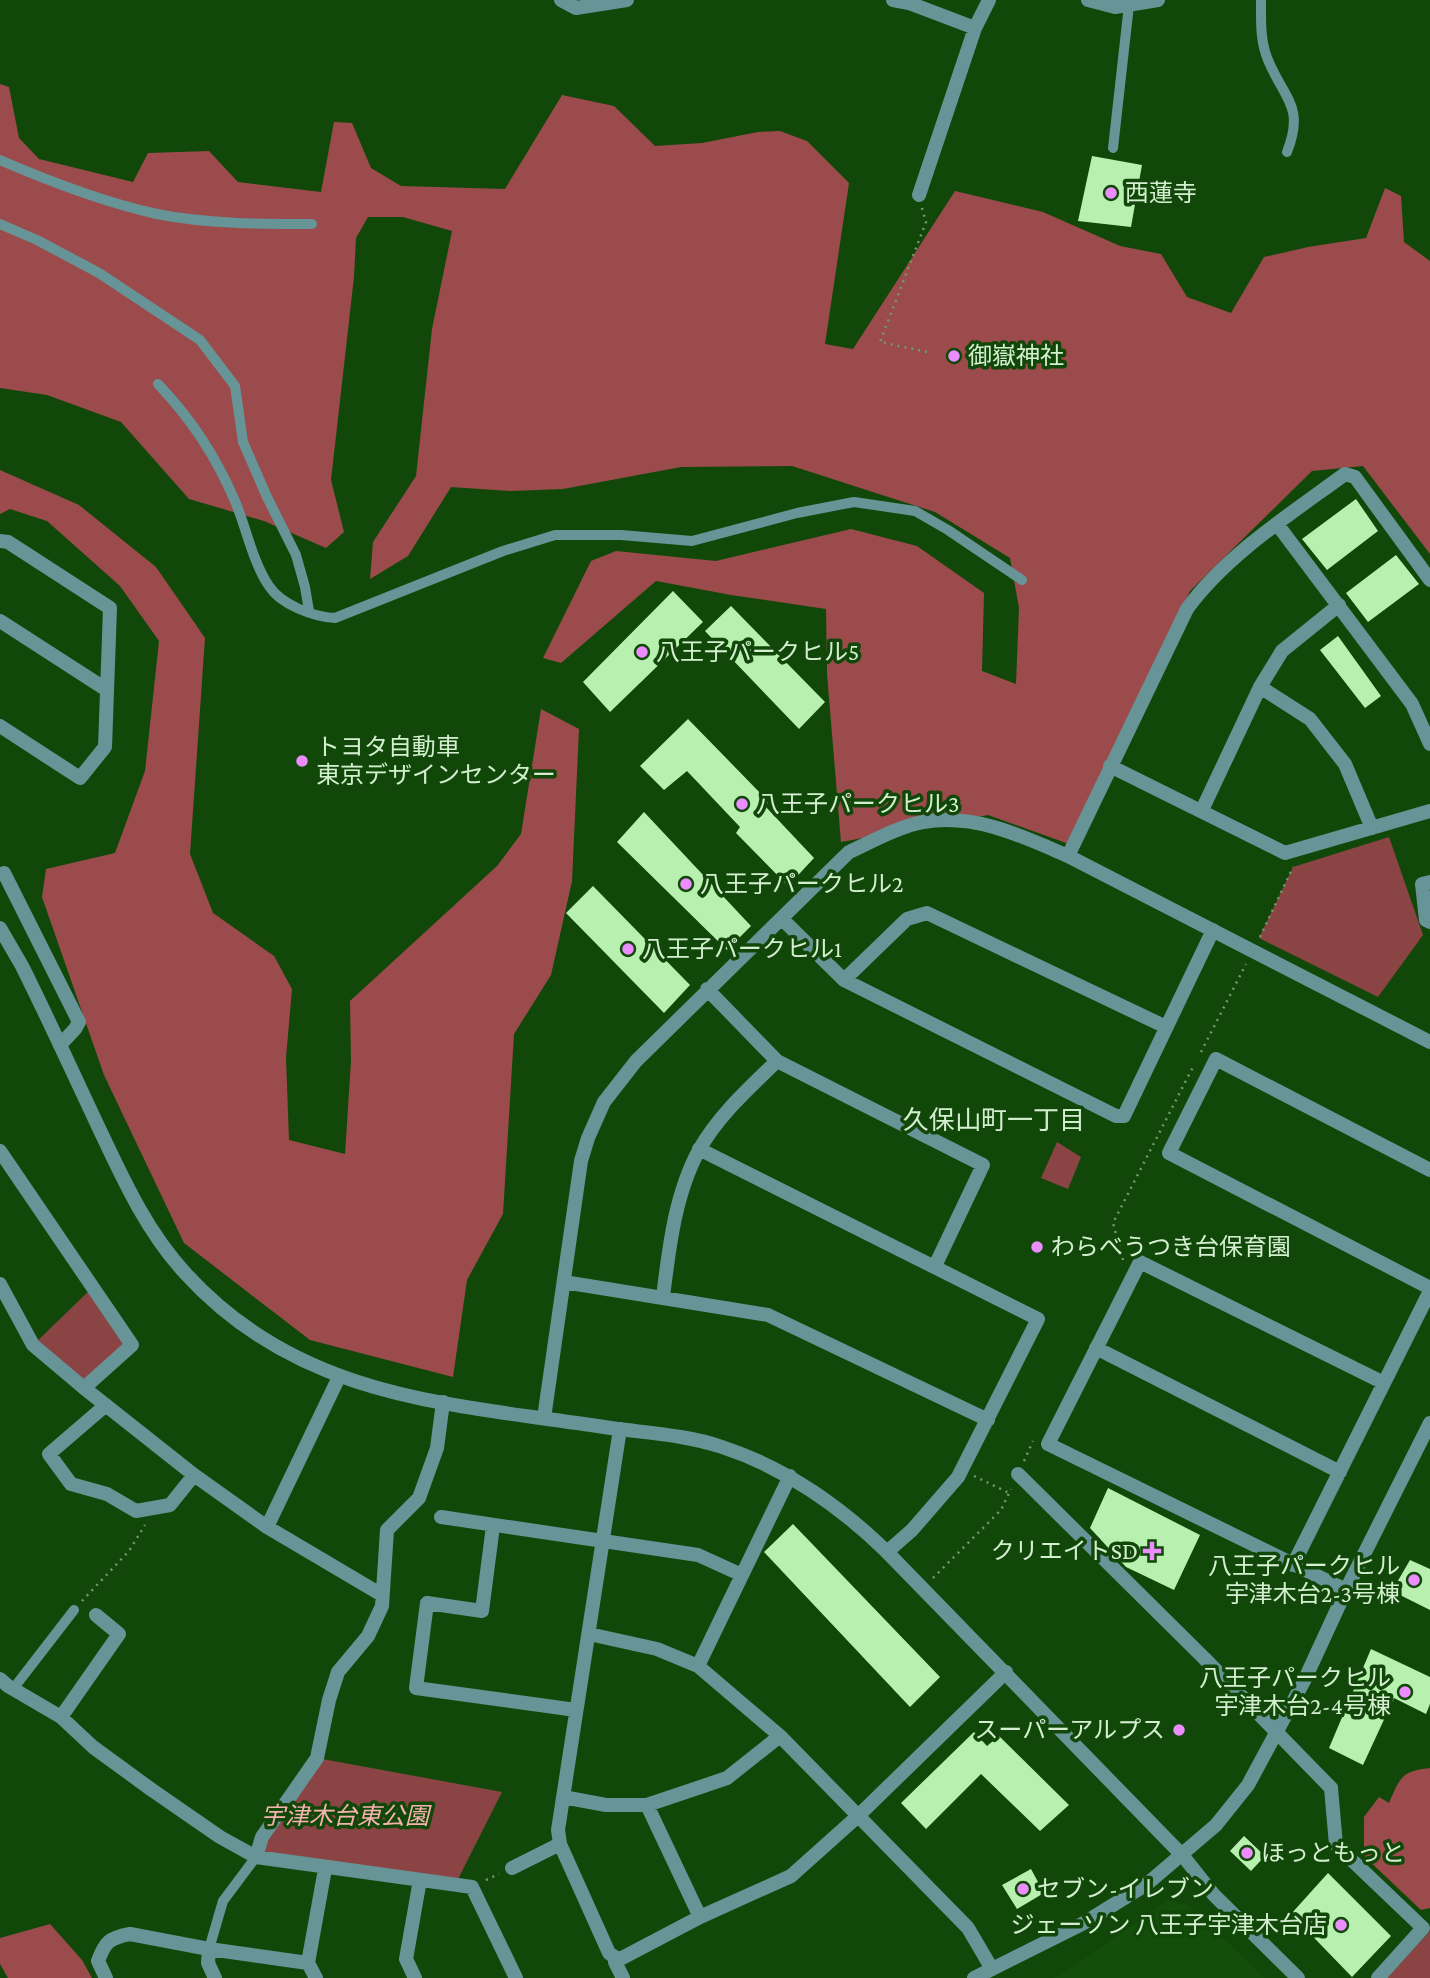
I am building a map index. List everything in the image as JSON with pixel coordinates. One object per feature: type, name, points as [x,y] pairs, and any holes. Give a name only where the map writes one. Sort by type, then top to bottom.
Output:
[{"type":"street","points":[[561,0],[576,8],[627,0]]},
{"type":"street","points":[[893,0],[909,3],[975,28]]},
{"type":"street","points":[[919,195],[975,28],[989,0]]},
{"type":"street","points":[[1088,0],[1115,7],[1158,0]]},
{"type":"street","points":[[1068,856],[1187,609],[1203,587],[1278,524],[1345,474],[1355,477],[1430,580]]},
{"type":"street","points":[[1278,524],[1412,704],[1430,744]]},
{"type":"street","points":[[0,541],[8,542],[110,608],[105,747],[80,778],[0,726]]},
{"type":"street","points":[[1202,810],[1260,687],[1282,651],[1339,605]]},
{"type":"street","points":[[0,621],[107,690]]},
{"type":"street","points":[[1260,687],[1310,719],[1345,764],[1372,828]]},
{"type":"street","points":[[1110,766],[1285,853],[1430,811]]},
{"type":"street","points":[[544,1418],[582,1161],[588,1138],[604,1102],[636,1060],[849,852],[923,822],[970,820],[1014,832],[1068,856],[1430,1042]]},
{"type":"street","points":[[4,873],[79,1022],[60,1045]]},
{"type":"street","points":[[1430,882],[1422,884],[1426,920],[1430,922]]},
{"type":"street","points":[[844,981],[907,919],[927,913],[1166,1027]]},
{"type":"street","points":[[782,919],[844,981],[1116,1116],[1124,1115],[1213,930]]},
{"type":"street","points":[[0,930],[22,966],[142,1214],[178,1265],[204,1293],[242,1326],[309,1366],[394,1394],[719,1446],[790,1476],[853,1518],[1006,1672],[1183,1856],[1214,1895],[1298,1978]]},
{"type":"street","points":[[707,989],[777,1061],[984,1165],[935,1266]]},
{"type":"street","points":[[1293,1565],[1430,1289],[1169,1153],[1216,1059],[1430,1170]]},
{"type":"street","points":[[663,1297],[669,1247],[683,1183],[699,1149],[730,1108],[777,1061]]},
{"type":"street","points":[[699,1149],[1038,1319],[958,1477],[912,1530],[887,1552]]},
{"type":"street","points":[[0,1151],[132,1345],[84,1388]]},
{"type":"street","points":[[1346,1590],[1048,1444],[1140,1262],[1384,1383]]},
{"type":"street","points":[[564,1282],[768,1315],[988,1420]]},
{"type":"street","points":[[0,1284],[33,1345],[84,1388],[194,1475],[267,1527],[382,1595]]},
{"type":"street","points":[[1096,1348],[1340,1472]]},
{"type":"street","points":[[267,1527],[339,1377]]},
{"type":"street","points":[[256,1857],[262,1837],[317,1758],[329,1700],[338,1672],[368,1636],[382,1606],[387,1530],[419,1498],[437,1448],[443,1402]]},
{"type":"street","points":[[106,1405],[49,1454],[71,1483],[107,1494],[136,1511],[170,1506],[194,1475]]},
{"type":"street","points":[[974,1978],[1084,1923],[1147,1884],[1183,1856],[1216,1825],[1248,1785],[1304,1681],[1346,1590],[1430,1423]]},
{"type":"street","points":[[620,1429],[558,1830],[560,1844],[609,1953],[616,1958],[622,1958],[700,1917],[791,1876],[858,1816],[1006,1672]]},
{"type":"street","points":[[1018,1474],[1331,1788],[1336,1845],[1423,1928],[1378,1978]]},
{"type":"street","points":[[698,1666],[790,1476]]},
{"type":"street","points":[[442,1517],[698,1555],[742,1575]]},
{"type":"street","points":[[494,1526],[482,1611],[427,1603],[416,1688],[576,1710]]},
{"type":"street","points":[[61,1717],[119,1634],[96,1615]]},
{"type":"street","points":[[589,1634],[657,1648],[698,1666],[780,1736],[968,1928],[992,1969]]},
{"type":"street","points":[[0,1679],[61,1717],[93,1747],[152,1790],[220,1837],[256,1857],[325,1869],[472,1887],[516,1978]]},
{"type":"street","points":[[563,1797],[606,1805],[647,1805],[727,1778],[780,1736]]},
{"type":"street","points":[[647,1805],[700,1917]]},
{"type":"street","points":[[512,1868],[560,1844]]},
{"type":"street","points":[[316,1978],[308,1963],[325,1869]]},
{"type":"street","points":[[415,1978],[406,1959],[419,1881]]},
{"type":"street","points":[[107,1978],[98,1961],[104,1944],[117,1936],[130,1934],[209,1949],[308,1963]]},
{"type":"street","points":[[209,1949],[208,1964],[215,1978]]},
{"type":"street","points":[[616,1958],[615,1962],[623,1978]]},
{"type":"lane","points":[[1261,0],[1261,37],[1268,60],[1290,100],[1295,121],[1287,152]]},
{"type":"lane","points":[[1113,148],[1129,5]]},
{"type":"lane","points":[[0,160],[96,198],[159,214],[237,223],[312,224]]},
{"type":"lane","points":[[0,224],[99,273],[200,340],[235,386],[243,442],[296,555],[309,611]]},
{"type":"lane","points":[[158,384],[187,414],[207,445],[235,502],[269,587],[284,601],[321,618],[335,618],[503,551],[555,535],[621,535],[692,541],[797,513],[854,502],[915,511],[1022,580]]},
{"type":"lane","points":[[13,1689],[74,1610]]},
{"type":"lane","points":[[209,1949],[223,1901],[256,1857]]},
{"type":"path","points":[[919,195],[926,222],[880,342],[932,353]]},
{"type":"path","points":[[1123,1261],[1112,1223],[1253,951],[1293,867]]},
{"type":"path","points":[[923,1588],[1001,1510],[1035,1436]]},
{"type":"path","points":[[962,1470],[1009,1493]]},
{"type":"path","points":[[74,1610],[129,1551],[156,1508]]},
{"type":"path","points":[[472,1887],[512,1868]]},
{"type":"shaded area","points":[[0,84],[9,87],[19,138],[39,159],[133,182],[148,153],[209,151],[238,182],[321,192],[334,122],[352,123],[371,168],[401,186],[505,189],[562,95],[614,106],[655,146],[702,143],[758,132],[780,131],[807,141],[849,183],[825,344],[853,349],[955,191],[1043,212],[1120,246],[1161,254],[1187,297],[1231,313],[1264,257],[1366,238],[1385,188],[1401,196],[1404,242],[1430,261],[1430,554],[1363,466],[1312,471],[1190,591],[1069,844],[988,815],[841,842],[827,674],[826,609],[656,581],[561,663],[543,658],[591,561],[616,551],[716,561],[851,529],[917,546],[984,593],[982,671],[1016,684],[1019,608],[1010,558],[935,512],[792,466],[681,467],[563,489],[510,491],[451,487],[408,556],[370,579],[373,542],[416,476],[432,329],[452,231],[403,217],[368,217],[356,238],[331,480],[344,532],[326,548],[264,521],[189,499],[121,422],[47,395],[0,388]]},
{"type":"shaded area","points":[[0,470],[79,505],[156,567],[205,638],[190,854],[213,913],[274,956],[292,989],[286,1058],[289,1140],[345,1154],[351,1061],[350,1001],[497,866],[521,834],[541,709],[579,729],[572,881],[551,975],[514,1034],[503,1214],[467,1280],[453,1377],[310,1340],[184,1243],[104,1075],[42,897],[46,869],[115,853],[145,771],[159,641],[120,586],[47,521],[10,509],[0,514]]},
{"type":"shaded area","points":[[1430,1768],[1430,1908],[1421,1910],[1364,1856],[1364,1817],[1379,1797],[1389,1803],[1399,1782],[1407,1774]]},
{"type":"shaded area","points":[[1168,1900],[1188,1905],[1265,1978],[1054,1978],[1066,1972]]},
{"type":"shaded area","points":[[50,1924],[82,1960],[92,1978],[8,1978],[0,1964],[0,1938]]},
{"type":"green space","points":[[1389,837],[1423,935],[1378,997],[1259,938],[1293,867]]},
{"type":"green space","points":[[1057,1142],[1081,1157],[1068,1189],[1041,1178]]},
{"type":"green space","points":[[93,1287],[132,1345],[84,1388],[33,1345]]},
{"type":"green space","name":"宇津木台東公園","points":[[317,1758],[502,1792],[455,1885],[256,1857]]},
{"type":"green space","points":[[1430,1931],[1430,1978],[1387,1978]]},
{"type":"building","name":"西蓮寺","points":[[1092,156],[1142,165],[1131,227],[1078,221]]},
{"type":"building","points":[[1356,499],[1378,531],[1327,570],[1302,539]]},
{"type":"building","points":[[1396,555],[1419,584],[1368,622],[1346,593]]},
{"type":"building","name":"八王子パークヒル5","points":[[673,591],[703,622],[610,712],[583,682]]},
{"type":"building","points":[[731,606],[825,702],[799,729],[705,631]]},
{"type":"building","points":[[1338,636],[1381,696],[1365,708],[1320,650]]},
{"type":"building","name":"八王子パークヒル3","points":[[688,719],[769,802],[765,806],[814,858],[788,886],[736,833],[740,827],[687,771],[664,790],[640,766]]},
{"type":"building","name":"八王子パークヒル2","points":[[644,812],[751,926],[727,950],[617,842]]},
{"type":"building","name":"八王子パークヒル1","points":[[593,886],[690,985],[664,1013],[566,913]]},
{"type":"building","name":"クリエイトSD","points":[[1108,1488],[1200,1535],[1174,1590],[1126,1567],[1090,1528]]},
{"type":"building","points":[[793,1524],[940,1677],[910,1707],[764,1552]]},
{"type":"building","name":"八王子パークヒル 宇津木台2-3号棟","points":[[1410,1560],[1430,1569],[1430,1610],[1392,1591]]},
{"type":"building","points":[[1371,1649],[1430,1677],[1430,1704],[1426,1714],[1394,1698],[1363,1765],[1329,1748]]},
{"type":"building","points":[[974,1732],[987,1746],[999,1736],[1069,1805],[1040,1831],[981,1774],[926,1829],[901,1803]]},
{"type":"building","name":"ほっともっと","points":[[1244,1836],[1265,1856],[1251,1871],[1230,1851]]},
{"type":"building","name":"セブン-イレブン","points":[[1031,1869],[1044,1893],[1017,1909],[1002,1885]]},
{"type":"building","name":"ジェーソン 八王子宇津木台店","points":[[1328,1873],[1391,1936],[1352,1977],[1291,1914]]},
{"type":"place","name":"西蓮寺","points":[[1111,193]]},
{"type":"place","name":"御嶽神社","points":[[954,356]]},
{"type":"place","name":"八王子パークヒル5","points":[[642,652]]},
{"type":"place","name":"トヨタ自動車 東京デザインセンター","points":[[302,761]]},
{"type":"place","name":"八王子パークヒル3","points":[[742,804]]},
{"type":"place","name":"八王子パークヒル2","points":[[686,884]]},
{"type":"place","name":"八王子パークヒル1","points":[[628,949]]},
{"type":"place","name":"わらべうつき台保育園","points":[[1037,1247]]},
{"type":"place","name":"クリエイトSD","points":[[1152,1551]]},
{"type":"place","name":"八王子パークヒル 宇津木台2-3号棟","points":[[1414,1580]]},
{"type":"place","name":"八王子パークヒル 宇津木台2-4号棟","points":[[1405,1692]]},
{"type":"place","name":"スーパーアルプス","points":[[1179,1730]]},
{"type":"place","name":"ほっともっと","points":[[1247,1853]]},
{"type":"place","name":"セブン-イレブン","points":[[1023,1889]]},
{"type":"place","name":"ジェーソン 八王子宇津木台店","points":[[1341,1925]]},
{"type":"district","name":"久保山町一丁目","points":[[994,1120]]}]
